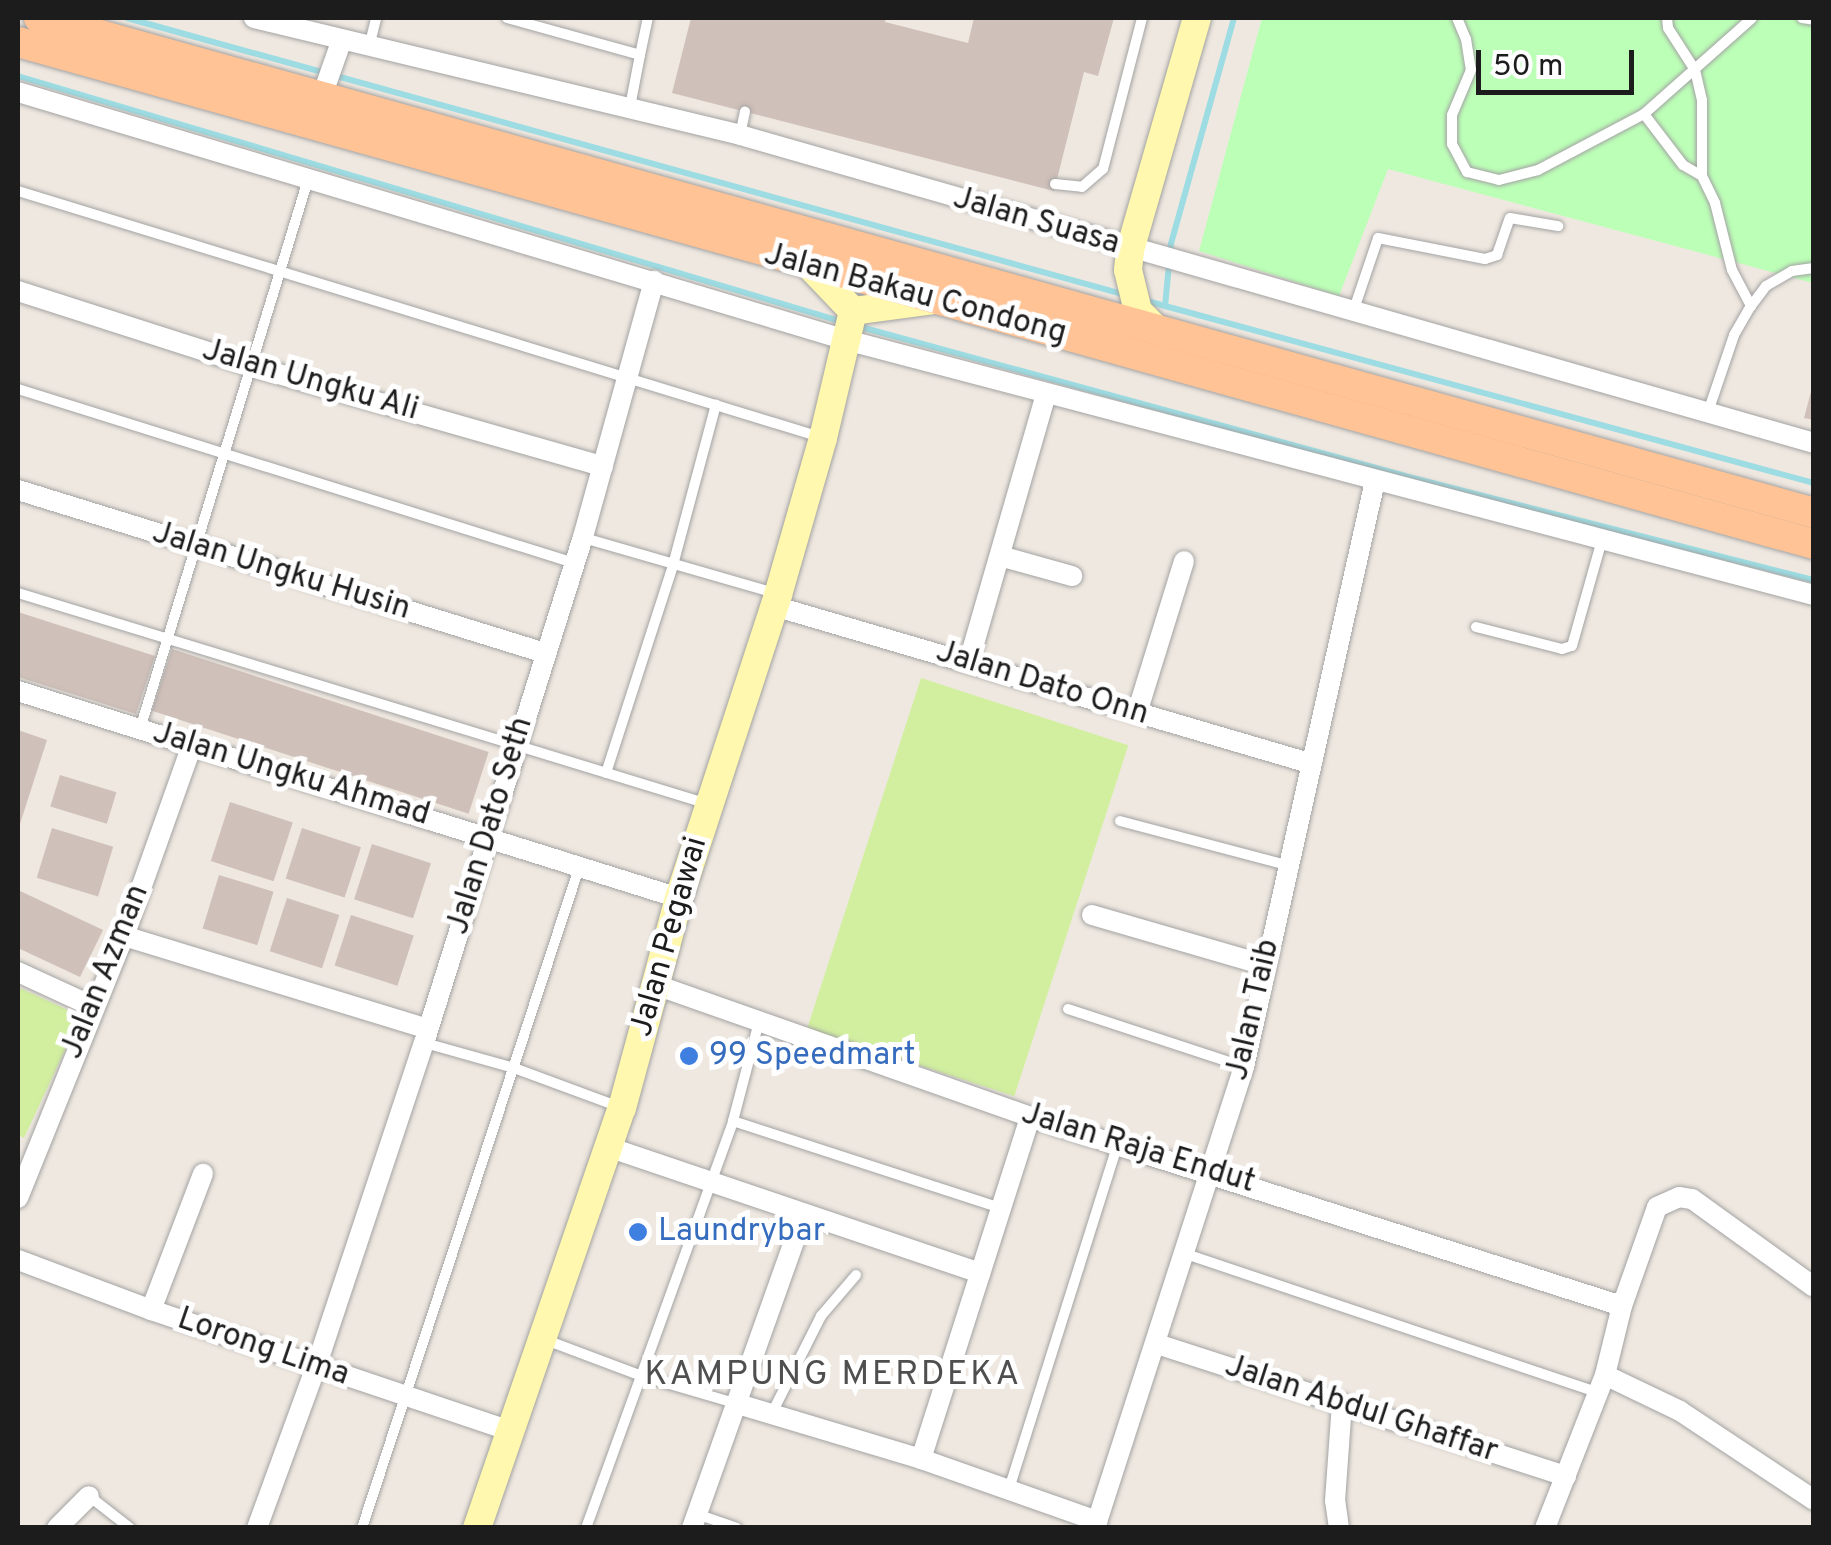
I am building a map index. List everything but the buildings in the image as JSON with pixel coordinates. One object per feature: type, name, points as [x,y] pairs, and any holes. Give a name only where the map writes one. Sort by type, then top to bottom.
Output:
[{"type":"main road","name":"Jalan Bakau Condong","points":[[38,18],[325,88],[1146,319],[1814,513]]},
{"type":"main road","name":"Jalan Bakau Condong","points":[[18,42],[1814,544]]},
{"type":"street","name":"Jalan Suasa","points":[[254,18],[337,51],[369,48],[630,106],[740,135],[1138,259],[1199,270],[1814,443]]},
{"type":"street","points":[[1146,319],[1138,259],[1196,18]]},
{"type":"street","points":[[325,88],[337,51]]},
{"type":"street","points":[[18,92],[654,282],[849,326],[1046,394],[1814,595]]},
{"type":"street","points":[[810,266],[849,326]]},
{"type":"street","name":"Jalan Dato Seth","points":[[258,1528],[426,1036],[583,538],[654,282]]},
{"type":"street","name":"Jalan Ungku Ali","points":[[18,291],[251,366],[604,466]]},
{"type":"street","points":[[849,326],[934,300]]},
{"type":"street","name":"Jalan Pegawai","points":[[477,1528],[622,1108],[678,898],[776,600],[823,438],[849,326]]},
{"type":"street","points":[[969,662],[1046,394]]},
{"type":"street","name":"Jalan Taib","points":[[1096,1524],[1244,1066],[1375,481]]},
{"type":"street","name":"Jalan Ungku Husin","points":[[18,490],[545,653]]},
{"type":"street","points":[[1000,556],[1072,576]]},
{"type":"street","points":[[1136,713],[1184,562]]},
{"type":"street","name":"Jalan Dato Onn","points":[[776,600],[1309,763]]},
{"type":"street","name":"Jalan Ungku Ahmad","points":[[18,691],[678,898]]},
{"type":"street","name":"Jalan Azman","points":[[18,1198],[92,1006],[124,936],[192,745]]},
{"type":"street","points":[[1092,915],[1264,964]]},
{"type":"street","points":[[124,936],[426,1036]]},
{"type":"street","points":[[18,972],[92,1006]]},
{"type":"street","name":"Jalan Raja Endut","points":[[656,985],[1030,1117],[1211,1171],[1622,1306]]},
{"type":"street","points":[[921,1459],[1030,1117]]},
{"type":"street","points":[[608,1147],[980,1273]]},
{"type":"street","points":[[151,1310],[202,1174]]},
{"type":"street","points":[[1544,1528],[1600,1384],[1657,1207],[1679,1196],[1692,1199],[1814,1286]]},
{"type":"street","points":[[695,1521],[804,1214]]},
{"type":"street","name":"Lorong Lima","points":[[18,1260],[151,1310],[510,1430]]},
{"type":"street","name":"Jalan Abdul Ghaffar","points":[[1156,1344],[1566,1476]]},
{"type":"street","points":[[1600,1384],[1680,1411],[1814,1500]]},
{"type":"street","points":[[738,1404],[921,1459],[1096,1524]]},
{"type":"street","points":[[1339,1528],[1335,1501],[1342,1404]]},
{"type":"street","points":[[57,1528],[89,1496]]},
{"type":"lane","points":[[369,48],[376,18]]},
{"type":"lane","points":[[507,18],[640,55]]},
{"type":"lane","points":[[630,106],[648,18]]},
{"type":"lane","points":[[1055,184],[1082,187],[1103,168],[1142,18]]},
{"type":"lane","points":[[1456,18],[1466,38],[1471,70],[1452,115],[1452,144],[1467,172],[1500,180],[1538,170],[1644,114],[1752,18]]},
{"type":"lane","points":[[1667,18],[1668,28],[1695,70],[1702,100],[1702,176],[1714,203],[1732,270],[1751,306]]},
{"type":"lane","points":[[1802,18],[1814,20]]},
{"type":"lane","points":[[740,135],[746,112]]},
{"type":"lane","points":[[1644,114],[1683,166],[1702,176]]},
{"type":"lane","points":[[140,729],[308,180]]},
{"type":"lane","points":[[18,192],[823,438]]},
{"type":"lane","points":[[1353,313],[1378,238],[1485,260],[1496,255],[1510,218],[1558,226]]},
{"type":"lane","points":[[1708,414],[1734,335],[1751,306],[1766,286],[1792,271],[1814,268]]},
{"type":"lane","points":[[18,389],[574,563]]},
{"type":"lane","points":[[606,773],[673,565],[716,406]]},
{"type":"lane","points":[[583,538],[776,600]]},
{"type":"lane","points":[[1476,627],[1562,649],[1572,646],[1602,540]]},
{"type":"lane","points":[[18,593],[709,804]]},
{"type":"lane","points":[[1120,821],[1287,865]]},
{"type":"lane","points":[[362,1528],[580,865]]},
{"type":"lane","points":[[1068,1009],[1244,1066]]},
{"type":"lane","points":[[586,1528],[712,1182],[759,1021]]},
{"type":"lane","points":[[426,1036],[622,1108]]},
{"type":"lane","points":[[733,1120],[1001,1208]]},
{"type":"lane","points":[[1009,1489],[1119,1143]]},
{"type":"lane","points":[[1186,1254],[1600,1384]]},
{"type":"lane","points":[[772,1413],[821,1316],[856,1275]]},
{"type":"lane","points":[[545,1339],[642,1376],[738,1404]]},
{"type":"lane","points":[[89,1496],[130,1528]]},
{"type":"lane","points":[[695,1521],[737,1528]]},
{"type":"green space","points":[[1262,18],[1813,18],[1813,283],[1388,169],[1339,296],[1199,251]]},
{"type":"green space","points":[[921,678],[1128,745],[1014,1096],[807,1029]]},
{"type":"green space","points":[[18,987],[81,1016],[24,1138],[18,1135]]},
{"type":"waterway","points":[[127,18],[1126,295]]},
{"type":"waterway","points":[[1234,18],[1171,244],[1165,306],[1814,483]]},
{"type":"waterway","points":[[18,76],[840,321]]},
{"type":"waterway","points":[[1142,299],[1165,306]]},
{"type":"waterway","points":[[857,326],[1413,478],[1814,580]]},
{"type":"place","name":"99 Speedmart","points":[[689,1056]]},
{"type":"place","name":"Laundrybar","points":[[638,1232]]},
{"type":"district","name":"KAMPUNG MERDEKA","points":[[833,1375]]}]
